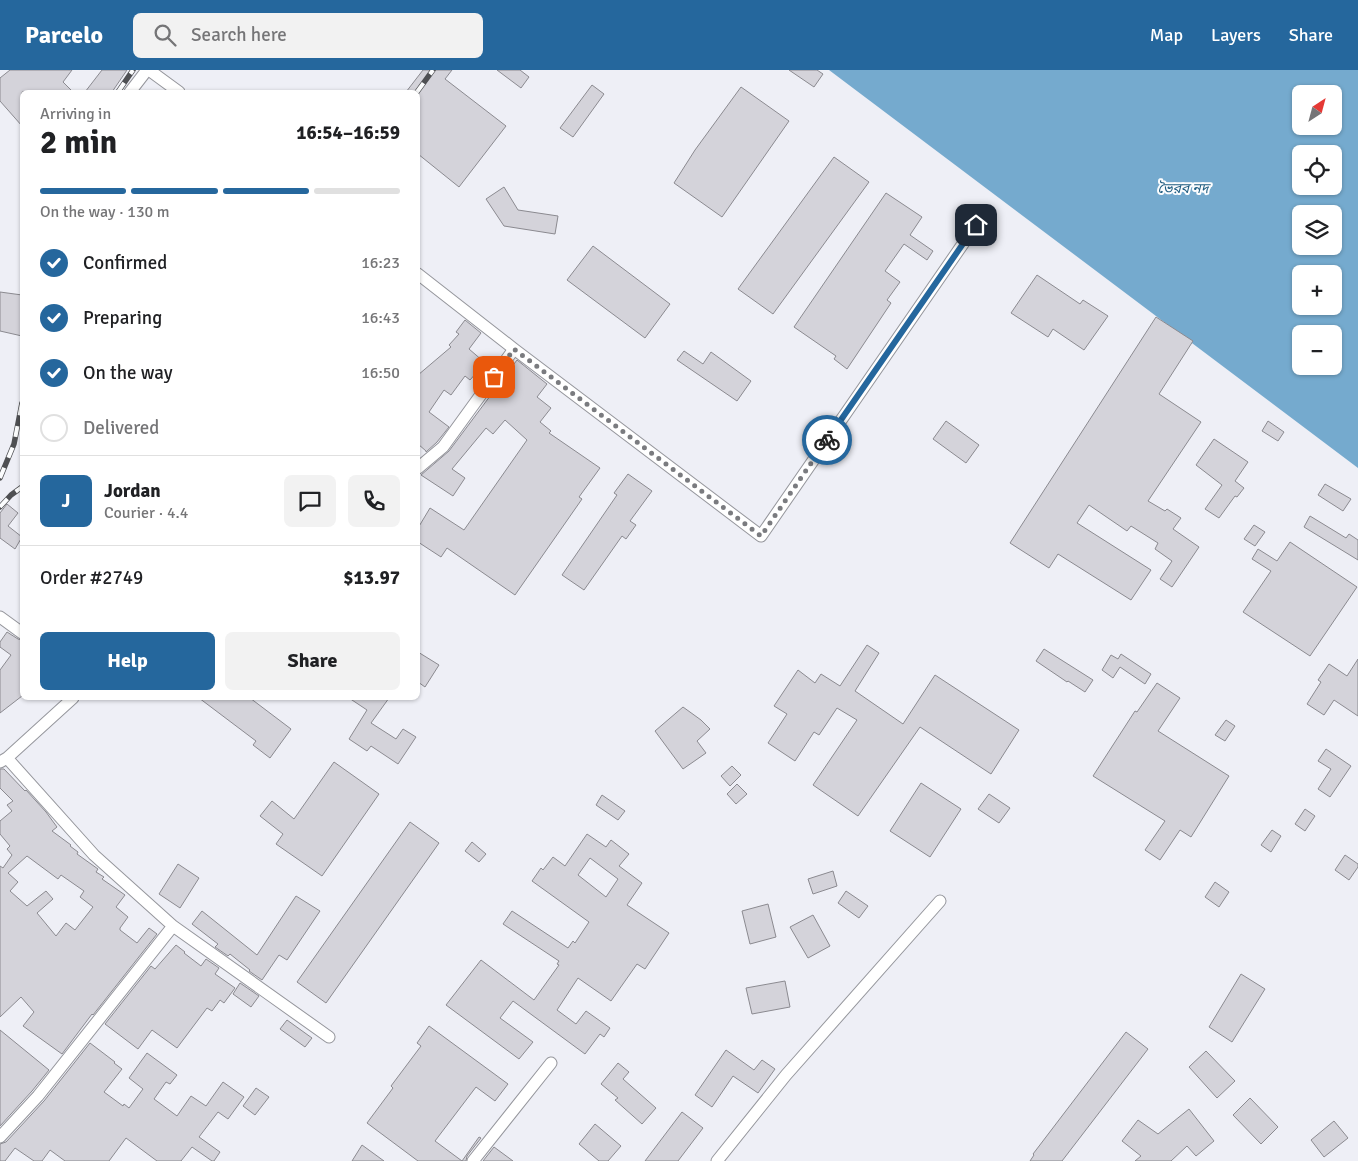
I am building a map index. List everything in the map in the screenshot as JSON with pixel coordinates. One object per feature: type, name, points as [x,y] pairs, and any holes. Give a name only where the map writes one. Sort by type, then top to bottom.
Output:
[{"type":"street","points":[[132,90],[148,70],[176,90]]},
{"type":"street","points":[[420,276],[761,536],[976,225]]},
{"type":"street","points":[[420,466],[443,447],[514,349]]},
{"type":"street","points":[[0,617],[20,632]]},
{"type":"street","points":[[71,700],[4,760],[94,855],[173,926],[329,1036]]},
{"type":"street","points":[[720,1160],[786,1075],[940,901]]},
{"type":"street","points":[[0,1137],[38,1096],[173,926]]},
{"type":"street","points":[[473,1161],[551,1063]]},
{"type":"water","name":"ভৈরব নদ","points":[[829,70],[1358,70],[1358,468]]},
{"type":"building","points":[[10,70],[72,70],[63,82],[71,90],[20,90],[20,124],[0,101],[0,78]]},
{"type":"building","points":[[102,70],[127,70],[113,90],[87,90]]},
{"type":"building","points":[[423,70],[452,70],[445,79],[506,126],[459,187],[420,156],[420,90],[408,90]]},
{"type":"building","points":[[497,70],[520,70],[529,77],[521,88]]},
{"type":"building","points":[[789,70],[817,70],[823,74],[814,87]]},
{"type":"building","points":[[592,85],[604,94],[573,137],[560,128]]},
{"type":"building","points":[[741,87],[789,121],[722,217],[674,183],[695,150]]},
{"type":"building","points":[[834,157],[869,182],[773,314],[738,289]]},
{"type":"building","points":[[504,187],[518,210],[558,216],[555,234],[504,226],[486,199]]},
{"type":"building","points":[[886,193],[922,217],[910,235],[933,251],[927,260],[904,244],[885,271],[900,282],[887,300],[891,303],[847,369],[834,359],[836,356],[794,327]]},
{"type":"building","points":[[593,246],[670,304],[645,338],[567,280]]},
{"type":"building","points":[[1037,275],[1080,304],[1083,300],[1108,316],[1084,350],[1053,329],[1048,337],[1011,313]]},
{"type":"building","points":[[0,292],[20,295],[20,336],[0,331]]},
{"type":"building","points":[[1156,317],[1193,341],[1159,394],[1201,422],[1148,501],[1165,511],[1167,509],[1181,518],[1173,529],[1199,547],[1172,587],[1160,579],[1172,561],[1155,549],[1158,543],[1131,526],[1127,531],[1089,505],[1077,523],[1151,570],[1131,600],[1058,554],[1049,568],[1010,543]]},
{"type":"building","points":[[465,320],[481,333],[469,349],[483,361],[474,370],[477,372],[470,380],[465,376],[451,395],[444,390],[429,412],[449,427],[426,452],[420,446],[420,373],[451,347],[449,345],[459,334],[456,332]]},
{"type":"building","points":[[684,351],[703,364],[711,352],[751,381],[737,401],[677,360]]},
{"type":"building","points":[[517,360],[547,384],[537,397],[551,408],[540,422],[551,431],[549,433],[600,468],[579,497],[582,499],[515,595],[447,548],[441,557],[420,543],[420,525],[430,508],[464,530],[527,440],[505,420],[493,434],[486,428],[452,469],[465,478],[453,496],[421,475],[449,451]]},
{"type":"building","points":[[946,421],[979,445],[966,463],[933,439]]},
{"type":"building","points":[[1268,421],[1284,432],[1278,441],[1262,431]]},
{"type":"building","points":[[1214,439],[1248,462],[1235,481],[1244,488],[1237,497],[1235,496],[1219,518],[1205,509],[1222,485],[1196,465]]},
{"type":"building","points":[[628,474],[652,491],[630,521],[636,525],[626,539],[622,536],[584,590],[562,575],[617,495],[614,493]]},
{"type":"building","points":[[1325,484],[1351,499],[1343,511],[1318,495]]},
{"type":"building","points":[[7,504],[18,513],[8,526],[20,535],[20,540],[15,549],[0,538],[0,513]]},
{"type":"building","points":[[1310,516],[1346,538],[1349,534],[1358,540],[1358,560],[1304,527]]},
{"type":"building","points":[[1254,525],[1265,532],[1255,546],[1244,539]]},
{"type":"building","points":[[1290,542],[1357,587],[1310,656],[1243,612],[1271,571],[1252,559],[1258,549],[1277,561]]},
{"type":"building","points":[[7,632],[20,640],[20,698],[0,713],[0,670],[11,655],[0,647],[0,642]]},
{"type":"building","points":[[867,645],[879,653],[855,691],[903,724],[935,675],[1019,730],[991,774],[920,727],[858,816],[813,785],[857,720],[837,708],[819,735],[814,732],[795,761],[768,743],[787,714],[774,706],[798,670],[815,683],[821,674],[840,686]]},
{"type":"building","points":[[1044,649],[1093,680],[1085,692],[1036,661]]},
{"type":"building","points":[[420,653],[439,665],[425,687],[420,683]]},
{"type":"building","points":[[1121,654],[1151,674],[1145,684],[1120,667],[1113,678],[1102,670],[1111,655],[1118,659]]},
{"type":"building","points":[[1358,659],[1358,716],[1334,700],[1324,715],[1307,704],[1321,682],[1318,680],[1329,664],[1347,676]]},
{"type":"building","points":[[1157,683],[1180,698],[1158,731],[1229,776],[1191,837],[1180,830],[1160,860],[1145,850],[1165,821],[1093,776],[1135,711],[1137,712]]},
{"type":"building","points":[[202,700],[253,700],[291,729],[270,758],[253,745],[256,741]]},
{"type":"building","points":[[352,700],[388,700],[371,723],[396,739],[403,729],[416,737],[398,764],[371,746],[367,751],[349,739],[367,710]]},
{"type":"building","points":[[683,707],[710,729],[697,741],[706,753],[683,769],[655,731]]},
{"type":"building","points":[[1226,720],[1235,726],[1225,741],[1215,735]]},
{"type":"building","points":[[1326,749],[1351,766],[1330,797],[1318,789],[1331,769],[1318,761]]},
{"type":"building","points":[[334,762],[379,794],[322,876],[276,844],[283,834],[260,816],[272,801],[294,819]]},
{"type":"building","points":[[732,766],[741,775],[730,786],[721,776]]},
{"type":"building","points":[[0,769],[4,769],[46,812],[57,827],[52,831],[71,845],[78,852],[77,854],[98,869],[96,872],[104,877],[102,879],[125,895],[116,907],[128,917],[120,930],[137,943],[149,928],[157,934],[62,1054],[23,1026],[34,1012],[21,997],[0,1017],[0,866],[3,868],[12,855],[7,849],[10,846],[0,834],[0,821],[12,811],[7,805],[13,801],[0,788]],"holes":[[[27,856],[58,879],[61,875],[84,891],[80,897],[93,907],[75,930],[66,923],[56,936],[37,913],[53,899],[46,891],[27,906],[10,891],[18,882],[8,873]]]},
{"type":"building","points":[[921,783],[961,809],[930,857],[890,831]]},
{"type":"building","points":[[737,784],[747,794],[736,804],[727,794]]},
{"type":"building","points":[[989,794],[1010,808],[999,823],[978,809]]},
{"type":"building","points":[[602,795],[625,811],[618,820],[596,805]]},
{"type":"building","points":[[1305,809],[1315,816],[1305,831],[1295,824]]},
{"type":"building","points":[[410,822],[439,843],[326,1003],[297,982]]},
{"type":"building","points":[[1272,830],[1281,836],[1271,852],[1261,845]]},
{"type":"building","points":[[587,834],[606,847],[611,840],[629,854],[619,866],[642,883],[627,905],[669,933],[645,969],[637,964],[611,1001],[578,978],[557,1010],[576,1024],[586,1011],[610,1028],[604,1037],[600,1034],[585,1054],[513,1001],[500,1018],[533,1042],[519,1059],[446,1005],[481,960],[534,1000],[559,965],[557,964],[559,961],[503,924],[512,911],[568,948],[573,941],[575,943],[589,922],[532,881],[541,868],[543,870],[553,857],[565,866]],"holes":[[[590,858],[618,879],[606,897],[578,875]]]},
{"type":"building","points":[[472,842],[486,854],[479,862],[465,851]]},
{"type":"building","points":[[1345,855],[1358,864],[1349,880],[1335,870]]},
{"type":"building","points":[[178,864],[199,878],[180,908],[159,894]]},
{"type":"building","points":[[833,871],[837,886],[813,894],[808,879]]},
{"type":"building","points":[[1215,882],[1229,892],[1219,907],[1205,897]]},
{"type":"building","points":[[846,891],[868,906],[859,918],[838,903]]},
{"type":"building","points":[[296,896],[320,911],[287,960],[279,955],[262,980],[230,954],[228,956],[215,947],[218,944],[192,924],[202,911],[257,955]]},
{"type":"building","points":[[768,904],[776,937],[750,944],[742,911]]},
{"type":"building","points":[[813,915],[830,946],[808,958],[790,927]]},
{"type":"building","points":[[176,945],[201,966],[206,959],[219,968],[215,974],[235,988],[224,1003],[220,1000],[212,1011],[207,1008],[177,1048],[152,1030],[138,1049],[105,1024],[151,966],[155,969]]},
{"type":"building","points":[[1241,974],[1265,989],[1232,1042],[1209,1027]]},
{"type":"building","points":[[785,981],[790,1007],[752,1014],[746,988]]},
{"type":"building","points":[[240,983],[259,996],[251,1007],[233,994]]},
{"type":"building","points":[[287,1020],[312,1038],[305,1047],[280,1029]]},
{"type":"building","points":[[429,1026],[508,1084],[495,1101],[476,1087],[435,1141],[462,1161],[418,1161],[367,1123],[393,1088],[391,1086],[421,1046],[417,1043]]},
{"type":"building","points":[[0,1030],[49,1070],[0,1126]]},
{"type":"building","points":[[1126,1032],[1148,1049],[1062,1161],[1030,1161],[1033,1154]]},
{"type":"building","points":[[90,1043],[122,1069],[104,1092],[123,1106],[124,1104],[129,1108],[143,1089],[129,1078],[147,1053],[177,1075],[170,1084],[166,1082],[154,1099],[177,1116],[191,1096],[206,1106],[223,1082],[244,1097],[228,1119],[218,1112],[199,1137],[220,1152],[214,1161],[192,1147],[181,1161],[157,1161],[126,1138],[109,1161],[65,1161],[50,1150],[42,1161],[34,1161],[15,1148],[5,1161],[0,1161],[0,1144],[6,1142],[44,1101]]},
{"type":"building","points":[[726,1050],[754,1070],[762,1060],[775,1069],[758,1093],[733,1076],[712,1107],[695,1095]]},
{"type":"building","points":[[1206,1051],[1235,1081],[1217,1098],[1189,1067]]},
{"type":"building","points":[[618,1063],[629,1072],[623,1079],[656,1108],[642,1124],[615,1100],[618,1098],[601,1084]]},
{"type":"building","points":[[256,1088],[269,1097],[255,1115],[243,1106]]},
{"type":"building","points":[[1250,1098],[1278,1127],[1261,1144],[1233,1115]]},
{"type":"building","points":[[1189,1109],[1214,1141],[1196,1156],[1187,1146],[1171,1161],[1135,1161],[1141,1156],[1122,1141],[1138,1120],[1158,1134]]},
{"type":"building","points":[[682,1112],[703,1128],[678,1161],[645,1161]]},
{"type":"building","points":[[1334,1121],[1348,1138],[1324,1157],[1311,1140]]},
{"type":"building","points":[[595,1124],[621,1146],[608,1161],[599,1161],[579,1144]]},
{"type":"building","points":[[479,1137],[481,1138],[467,1156],[466,1161],[462,1161]]},
{"type":"building","points":[[362,1145],[384,1161],[352,1161]]},
{"type":"building","points":[[494,1147],[513,1161],[483,1161]]},
{"type":"railway","points":[[119,90],[133,70]]},
{"type":"railway","points":[[418,90],[433,70]]},
{"type":"railway","points":[[0,478],[14,444],[20,413]]},
{"type":"railway","points":[[0,507],[20,488]]},
{"type":"way so far","points":[[494,377],[514,349],[761,536],[827,440]]},
{"type":"route","points":[[827,440],[976,225]]}]
